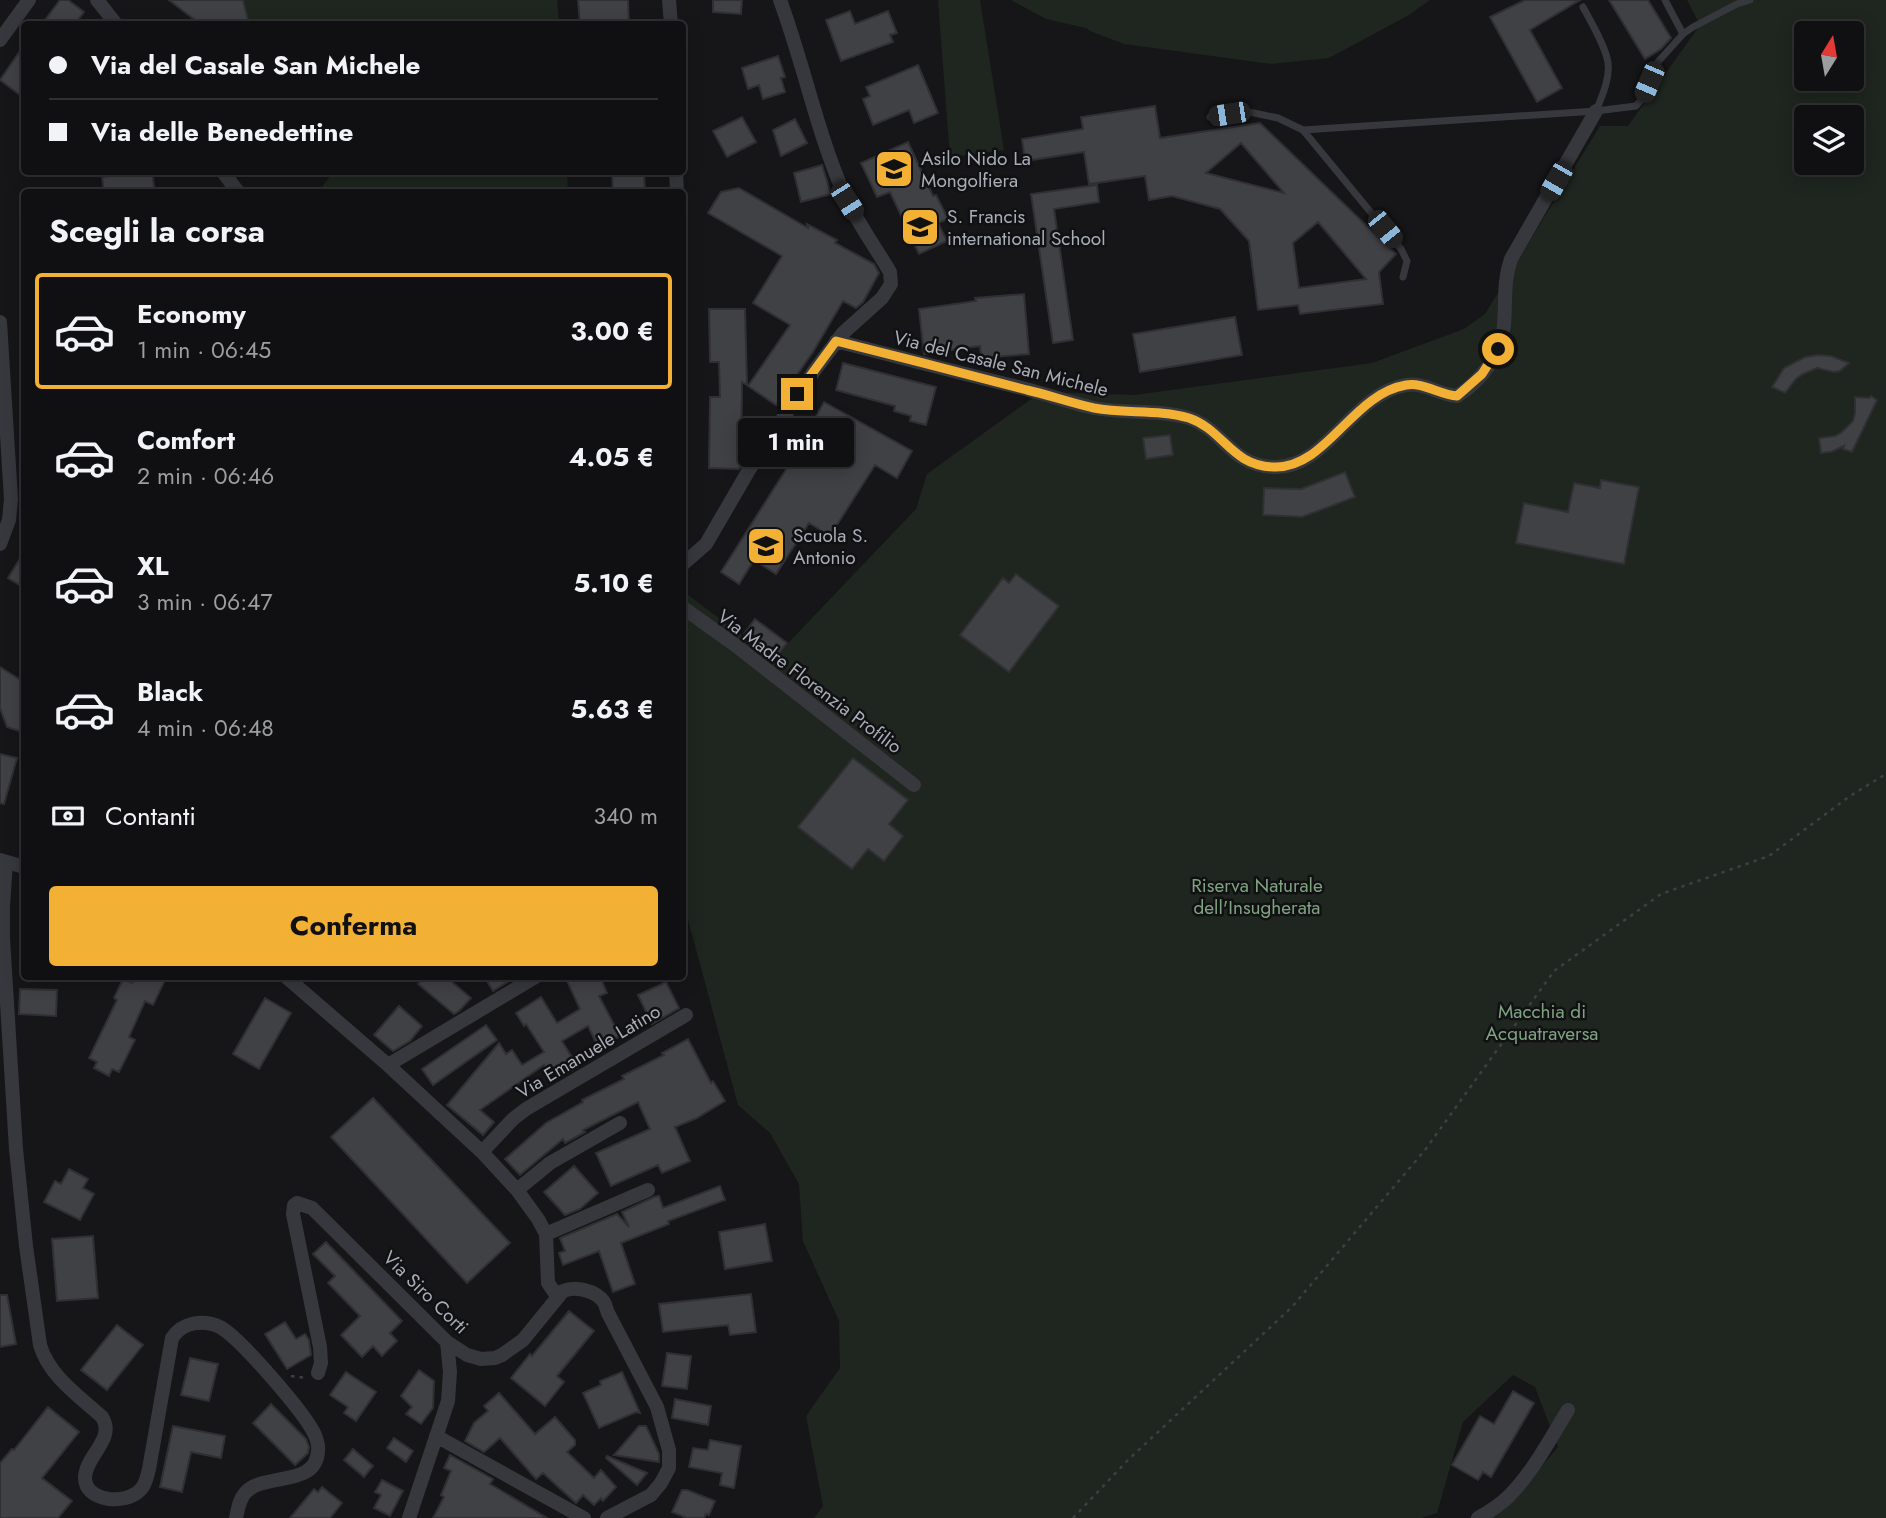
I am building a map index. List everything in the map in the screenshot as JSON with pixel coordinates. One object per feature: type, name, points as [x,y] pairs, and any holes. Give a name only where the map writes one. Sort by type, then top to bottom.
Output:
[{"type":"street","points":[[0,40],[29,0]]},
{"type":"street","points":[[97,0],[114,21]]},
{"type":"street","points":[[669,0],[670,21]]},
{"type":"street","points":[[686,561],[706,544],[749,470],[814,371],[836,341],[889,289],[891,278],[841,187],[780,0]]},
{"type":"street","name":"Via del Casale San Michele","points":[[836,341],[1093,407],[1188,418],[1209,429],[1244,460],[1270,467],[1290,466],[1312,454],[1368,401],[1381,394],[1410,384],[1457,396],[1482,374],[1495,356],[1502,339],[1505,279],[1511,259],[1596,111]]},
{"type":"street","points":[[0,322],[11,499],[9,520],[0,544]]},
{"type":"street","name":"Via Madre Florenzia Profilio","points":[[686,610],[914,785]]},
{"type":"street","points":[[21,866],[3,861],[3,937],[16,1149],[40,1345],[44,1357],[59,1377],[105,1422],[106,1432],[85,1475],[92,1491],[106,1499],[120,1500],[139,1492],[147,1476],[175,1333],[198,1323],[212,1324],[241,1345],[300,1413],[315,1435],[318,1448],[315,1463],[307,1471],[261,1483],[249,1489],[241,1500],[236,1518]]},
{"type":"street","points":[[290,980],[388,1065],[482,1152],[517,1190],[546,1234],[548,1283],[557,1296],[569,1288],[579,1289],[604,1302],[657,1407],[669,1450],[669,1468],[651,1495],[607,1518]]},
{"type":"street","points":[[388,1065],[530,980]]},
{"type":"street","name":"Via Emanuele Latino","points":[[482,1152],[526,1109],[686,1015]]},
{"type":"street","points":[[517,1190],[550,1163],[620,1124]]},
{"type":"street","points":[[546,1234],[649,1190]]},
{"type":"street","name":"Via Siro Corti","points":[[318,1373],[321,1363],[320,1347],[293,1214],[294,1205],[297,1203],[309,1206],[320,1214],[447,1342],[467,1355],[481,1359],[502,1355],[523,1340],[557,1296]]},
{"type":"street","points":[[409,1518],[449,1395],[450,1364],[447,1342]]},
{"type":"street","points":[[1478,1518],[1516,1489],[1569,1410]]},
{"type":"street","points":[[436,1436],[584,1518]]},
{"type":"lane","points":[[1665,0],[1683,34]]},
{"type":"lane","points":[[1303,130],[1596,111],[1636,106],[1657,63],[1683,34],[1737,4],[1750,0]]},
{"type":"lane","points":[[1583,7],[1608,63],[1606,85],[1596,111]]},
{"type":"lane","points":[[1210,117],[1249,111],[1278,118],[1303,130],[1401,249],[1407,261],[1403,276]]},
{"type":"path","points":[[1073,1518],[1128,1460],[1292,1307],[1425,1150],[1554,971],[1661,894],[1769,856],[1850,796],[1886,774]]},
{"type":"path","points":[[290,1376],[309,1378],[318,1373]]},
{"type":"green space","points":[[238,0],[557,0],[559,21],[243,21]]},
{"type":"green space","points":[[938,0],[980,0],[1004,150],[950,157]]},
{"type":"green space","points":[[1011,0],[1430,0],[1409,15],[1329,58],[1271,64],[1124,44],[1086,28],[1046,19]]},
{"type":"green space","name":"Riserva Naturale dell'Insugherata","points":[[1687,0],[1886,0],[1886,1518],[1488,1518],[1504,1510],[1558,1447],[1535,1387],[1513,1375],[1463,1422],[1437,1513],[1421,1518],[814,1518],[823,1506],[806,1416],[840,1368],[839,1321],[803,1241],[799,1184],[770,1133],[738,1105],[686,912],[686,595],[773,659],[916,509],[927,474],[1041,392],[1134,395],[1372,363],[1464,329],[1485,314],[1600,126],[1628,126],[1700,25]]},
{"type":"green space","points":[[331,175],[567,175],[568,189],[321,189]]},
{"type":"building","points":[[60,0],[68,0],[84,12],[77,21],[44,21]]},
{"type":"building","points":[[169,0],[243,0],[248,21],[196,21]]},
{"type":"building","points":[[578,0],[628,0],[629,21],[580,21]]},
{"type":"building","points":[[713,0],[742,0],[741,14],[713,12]]},
{"type":"building","points":[[1525,0],[1580,0],[1530,30],[1562,88],[1537,102],[1490,17]]},
{"type":"building","points":[[1609,0],[1648,0],[1671,38],[1661,49],[1645,59]]},
{"type":"building","points":[[850,11],[855,24],[888,11],[897,33],[890,35],[893,42],[841,61],[826,20]]},
{"type":"building","points":[[21,49],[21,96],[0,80]]},
{"type":"building","points":[[778,56],[785,77],[781,78],[785,92],[763,99],[759,85],[748,89],[742,68]]},
{"type":"building","points":[[918,65],[938,113],[914,123],[909,110],[873,125],[863,99],[870,96],[866,87]]},
{"type":"building","points":[[1155,106],[1160,138],[1260,123],[1396,254],[1379,272],[1383,304],[1300,314],[1298,305],[1258,310],[1249,241],[1220,209],[1172,196],[1149,200],[1145,176],[1089,184],[1084,152],[1025,161],[1022,139],[1083,129],[1081,117]],"holes":[[[1241,143],[1284,193],[1206,173]],[[1318,222],[1366,279],[1299,288],[1293,243]]]},
{"type":"building","points":[[742,117],[756,142],[727,157],[713,131]]},
{"type":"building","points":[[795,119],[807,143],[781,156],[773,130]]},
{"type":"building","points":[[908,142],[933,196],[936,195],[948,219],[938,223],[947,241],[919,254],[890,192],[877,197],[861,163]]},
{"type":"building","points":[[822,165],[831,194],[801,202],[794,173]]},
{"type":"building","points":[[152,175],[155,189],[104,189],[102,177]]},
{"type":"building","points":[[612,175],[644,175],[645,189],[613,189]]},
{"type":"building","points":[[1097,185],[1099,202],[1054,209],[1073,340],[1053,343],[1031,194]]},
{"type":"building","points":[[739,188],[808,228],[807,224],[837,240],[835,243],[874,264],[879,273],[863,302],[856,308],[843,301],[794,379],[786,377],[785,380],[791,384],[776,405],[748,386],[790,325],[753,303],[782,256],[708,213],[721,192]]},
{"type":"building","points":[[1024,294],[1029,354],[981,358],[980,346],[924,354],[919,309],[976,301],[975,298]]},
{"type":"building","points":[[709,309],[745,309],[747,385],[742,382],[739,469],[709,468],[710,397],[720,397],[719,362],[710,362]]},
{"type":"building","points":[[1235,317],[1242,355],[1140,372],[1133,334]]},
{"type":"building","points":[[1831,356],[1849,363],[1840,371],[1817,368],[1803,374],[1785,393],[1772,387],[1784,368],[1805,357]]},
{"type":"building","points":[[843,363],[936,387],[926,425],[910,421],[911,416],[894,411],[895,406],[836,390]]},
{"type":"building","points":[[1871,396],[1877,400],[1852,452],[1843,449],[1844,446],[1821,453],[1819,438],[1835,436],[1842,432],[1853,421],[1855,397]]},
{"type":"building","points":[[824,402],[912,451],[897,478],[875,465],[830,536],[809,523],[776,574],[754,560],[739,584],[721,572],[811,430],[809,429]]},
{"type":"building","points":[[1170,435],[1173,455],[1146,459],[1143,438]]},
{"type":"building","points":[[1345,472],[1355,497],[1302,517],[1263,515],[1264,488],[1301,489]]},
{"type":"building","points":[[1601,480],[1639,487],[1624,564],[1516,543],[1524,503],[1568,512],[1574,483],[1600,488]]},
{"type":"building","points":[[21,557],[21,586],[8,578]]},
{"type":"building","points":[[1016,574],[1059,606],[1009,672],[960,635],[1003,578],[1009,583]]},
{"type":"building","points":[[755,619],[787,643],[776,657],[744,634]]},
{"type":"building","points":[[0,667],[21,680],[21,732],[7,727],[0,708]]},
{"type":"building","points":[[0,754],[17,758],[4,804],[0,803]]},
{"type":"building","points":[[853,758],[908,800],[889,824],[903,836],[884,861],[868,849],[852,869],[798,827]]},
{"type":"building","points":[[123,980],[132,983],[133,980],[165,980],[153,1005],[145,1001],[129,1037],[135,1040],[119,1072],[112,1069],[109,1076],[94,1068],[97,1062],[89,1058],[117,1000],[114,998]]},
{"type":"building","points":[[422,980],[450,980],[471,998],[454,1014],[418,984]]},
{"type":"building","points":[[486,980],[511,980],[493,991]]},
{"type":"building","points":[[602,980],[607,993],[599,996],[620,1036],[598,1047],[588,1026],[562,1041],[578,1067],[554,1081],[544,1065],[480,1110],[494,1122],[483,1135],[447,1105],[499,1043],[506,1054],[512,1050],[522,1065],[544,1052],[516,1013],[541,997],[557,1023],[580,1009],[567,981]]},
{"type":"building","points":[[666,982],[679,1008],[652,1024],[638,995]]},
{"type":"building","points":[[20,989],[57,990],[56,1016],[19,1014]]},
{"type":"building","points":[[265,998],[291,1013],[259,1069],[233,1054]]},
{"type":"building","points":[[399,1006],[422,1026],[410,1041],[393,1051],[374,1035]]},
{"type":"building","points":[[486,1025],[497,1040],[433,1085],[422,1069]]},
{"type":"building","points":[[688,1039],[711,1083],[713,1081],[725,1101],[697,1118],[675,1127],[690,1161],[662,1173],[658,1165],[611,1186],[596,1153],[650,1129],[638,1102],[583,1130],[585,1132],[565,1143],[563,1139],[520,1175],[505,1159],[546,1123]]},
{"type":"building","points":[[373,1098],[510,1243],[467,1283],[331,1137]]},
{"type":"building","points":[[574,1166],[598,1193],[580,1209],[565,1215],[544,1192]]},
{"type":"building","points":[[69,1169],[88,1179],[83,1188],[94,1194],[80,1220],[44,1202],[55,1181],[61,1184]]},
{"type":"building","points":[[720,1186],[725,1200],[668,1221],[669,1224],[621,1243],[635,1284],[613,1292],[599,1251],[563,1265],[559,1253],[565,1251],[560,1238],[617,1214],[629,1227],[622,1212],[654,1197],[659,1196],[663,1208]]},
{"type":"building","points":[[765,1224],[772,1261],[725,1269],[719,1232]]},
{"type":"building","points":[[93,1236],[98,1298],[57,1301],[52,1239]]},
{"type":"building","points":[[326,1242],[402,1321],[390,1333],[397,1341],[382,1356],[373,1346],[362,1357],[341,1335],[360,1316],[328,1283],[335,1276],[313,1254]]},
{"type":"building","points":[[751,1294],[756,1332],[730,1335],[728,1325],[663,1332],[659,1304]]},
{"type":"building","points":[[0,1295],[7,1295],[16,1344],[0,1347]]},
{"type":"building","points":[[569,1311],[594,1331],[557,1376],[564,1382],[545,1406],[511,1378]]},
{"type":"building","points":[[285,1322],[296,1339],[305,1334],[309,1340],[311,1355],[287,1369],[265,1334]]},
{"type":"building","points":[[117,1325],[143,1345],[107,1390],[81,1370]]},
{"type":"building","points":[[667,1353],[691,1356],[687,1389],[662,1386]]},
{"type":"building","points":[[190,1358],[218,1364],[209,1401],[181,1395]]},
{"type":"building","points":[[419,1370],[434,1381],[433,1408],[421,1424],[406,1414],[412,1407],[401,1396]]},
{"type":"building","points":[[346,1372],[376,1392],[356,1421],[344,1413],[348,1407],[330,1395]]},
{"type":"building","points":[[622,1372],[640,1413],[636,1412],[599,1428],[583,1393],[601,1385],[600,1381]]},
{"type":"building","points":[[1513,1391],[1534,1403],[1491,1477],[1483,1472],[1478,1480],[1452,1465],[1480,1416],[1494,1424]]},
{"type":"building","points":[[499,1393],[535,1434],[555,1417],[575,1440],[575,1445],[567,1452],[594,1478],[601,1470],[616,1487],[603,1501],[601,1498],[594,1505],[583,1495],[576,1503],[543,1473],[536,1479],[500,1438],[484,1452],[465,1441],[474,1423],[488,1411],[484,1406]]},
{"type":"building","points":[[675,1399],[711,1406],[708,1425],[672,1418]]},
{"type":"building","points":[[271,1404],[306,1439],[308,1453],[295,1465],[253,1423]]},
{"type":"building","points":[[48,1407],[79,1432],[42,1478],[72,1501],[58,1518],[0,1518],[0,1463],[14,1450]]},
{"type":"building","points":[[173,1426],[225,1436],[221,1458],[191,1452],[182,1492],[160,1487]]},
{"type":"building","points":[[639,1426],[646,1426],[659,1454],[659,1462],[614,1455]]},
{"type":"building","points":[[394,1438],[413,1451],[406,1462],[387,1448]]},
{"type":"building","points":[[710,1440],[741,1446],[734,1488],[720,1485],[722,1473],[689,1467],[693,1448],[708,1450]]},
{"type":"building","points":[[353,1449],[373,1466],[364,1477],[344,1460]]},
{"type":"building","points":[[450,1455],[493,1479],[490,1484],[547,1518],[433,1518],[444,1497],[441,1495],[451,1471],[444,1468]]},
{"type":"building","points":[[607,1456],[647,1473],[637,1485],[606,1458]]},
{"type":"building","points":[[382,1480],[403,1491],[390,1516],[374,1508],[381,1495],[375,1492]]},
{"type":"building","points":[[322,1487],[342,1503],[330,1518],[290,1518],[314,1489],[318,1492]]},
{"type":"building","points":[[682,1490],[715,1501],[709,1515],[706,1514],[704,1518],[687,1518],[672,1512]]},
{"type":"place","name":"Asilo Nido La Mongolfiera","points":[[894,169]]},
{"type":"place","name":"S. Francis international School","points":[[920,227]]},
{"type":"place","name":"Scuola S. Antonio","points":[[766,546]]},
{"type":"route","points":[[797,394],[836,341],[1093,407],[1188,418],[1203,424],[1244,460],[1276,467],[1290,466],[1312,454],[1368,401],[1390,390],[1410,384],[1448,395],[1461,394],[1489,366],[1498,349]]},
{"type":"park label","name":"Macchia di Acquatraversa","points":[[1542,1022]]}]
